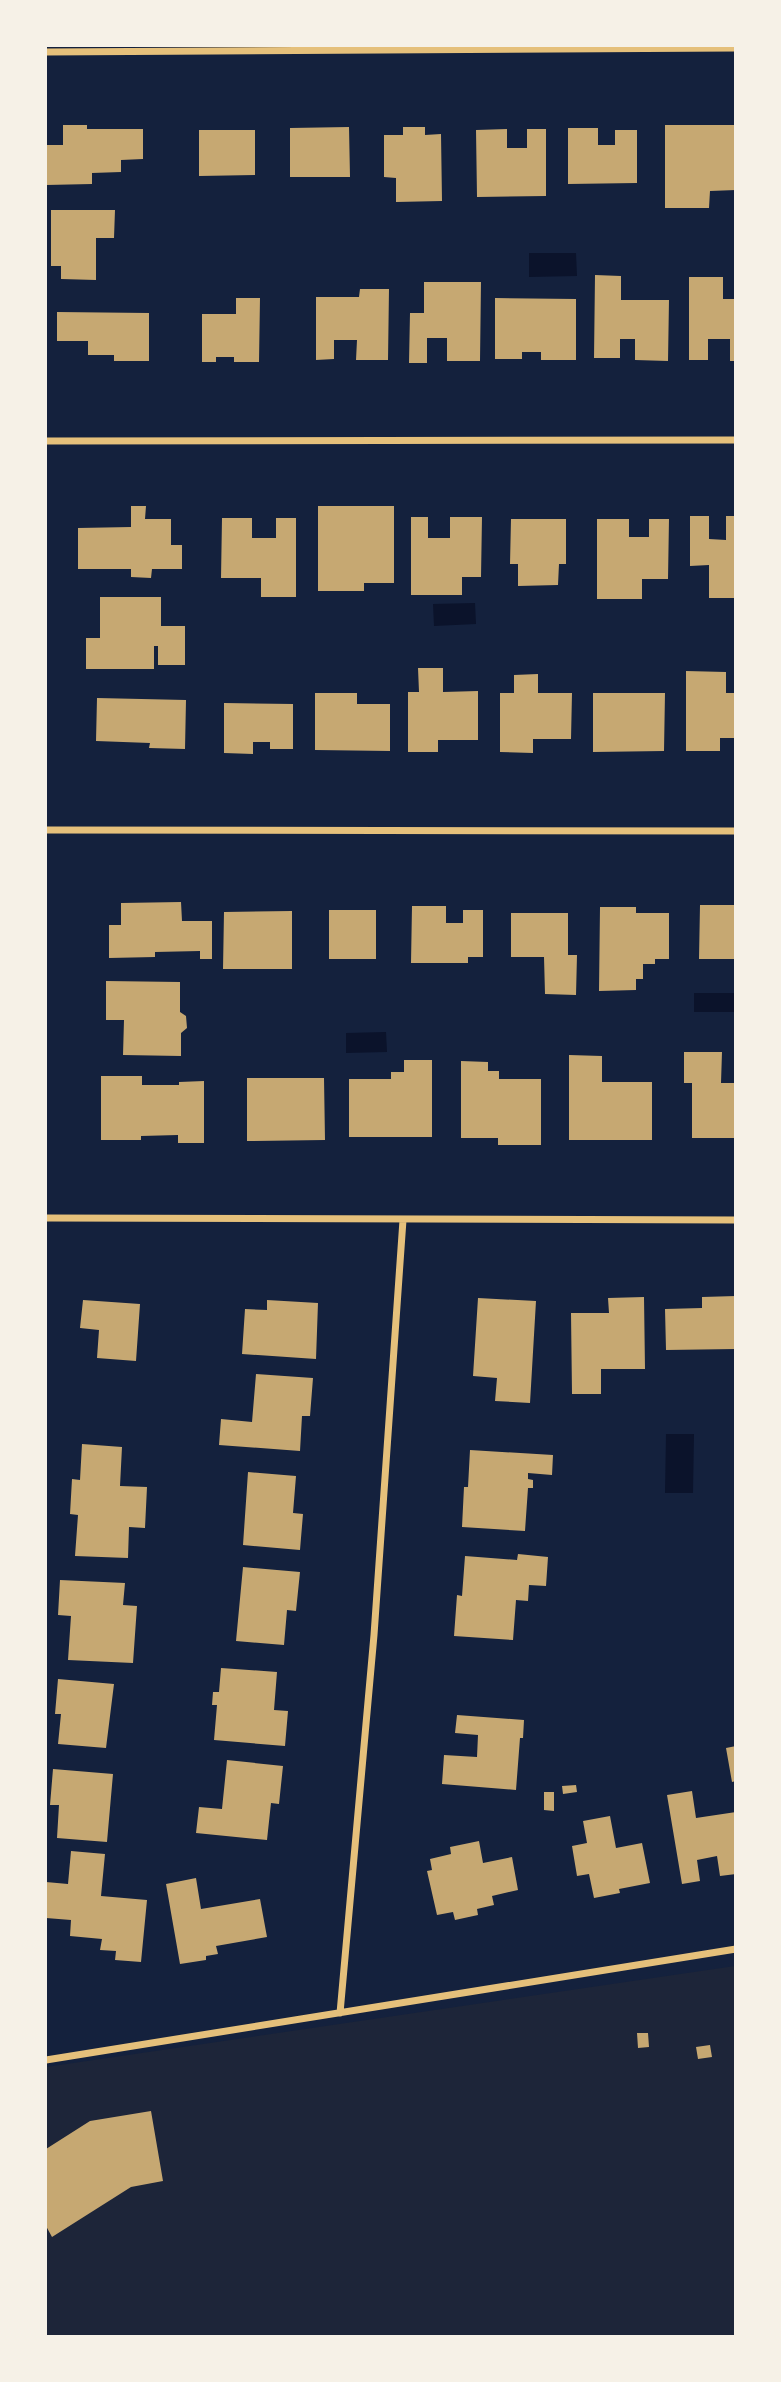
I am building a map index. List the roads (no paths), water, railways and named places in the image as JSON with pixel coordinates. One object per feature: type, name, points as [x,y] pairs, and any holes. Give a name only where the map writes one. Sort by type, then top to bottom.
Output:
[{"type":"street","points":[[46,52],[736,48]]},
{"type":"street","points":[[46,441],[736,440]]},
{"type":"street","points":[[46,830],[736,831]]},
{"type":"street","points":[[46,1218],[736,1220]]},
{"type":"street","points":[[340,2013],[374,1635],[403,1220]]},
{"type":"street","points":[[46,2060],[736,1950]]}]
